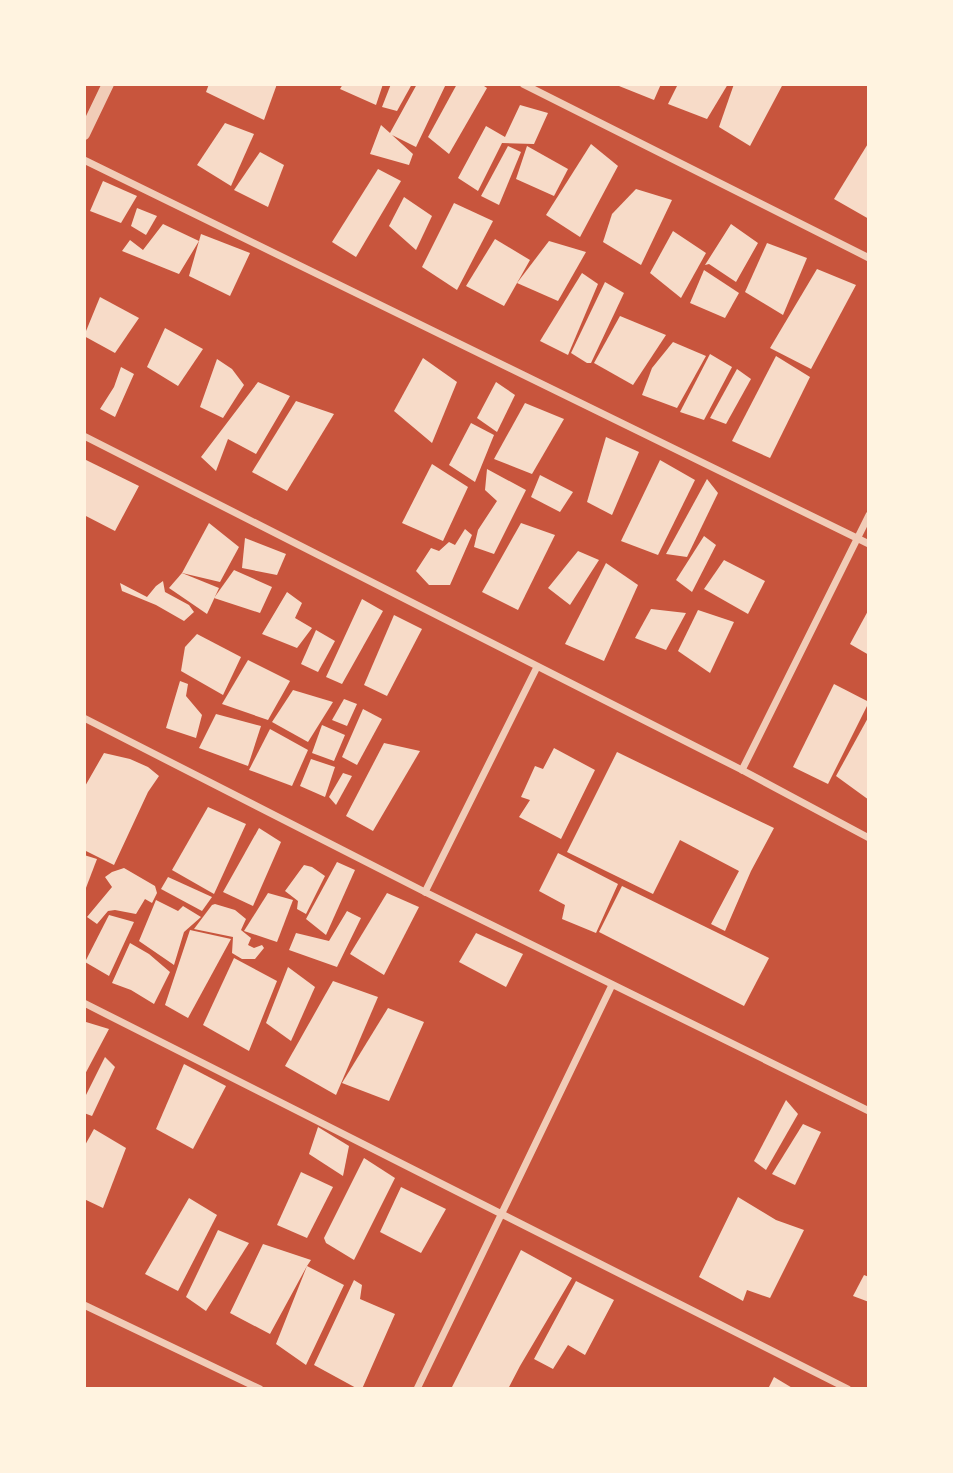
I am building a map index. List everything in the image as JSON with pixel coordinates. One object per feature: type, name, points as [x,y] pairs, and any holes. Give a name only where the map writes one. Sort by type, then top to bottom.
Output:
[{"type":"street","points":[[84,134],[108,84]]},
{"type":"street","points":[[523,84],[869,258]]},
{"type":"street","points":[[84,160],[869,544]]},
{"type":"street","points":[[84,436],[742,770],[869,838]]},
{"type":"street","points":[[742,770],[869,515]]},
{"type":"street","points":[[425,892],[537,667]]},
{"type":"street","points":[[84,718],[425,892],[869,1111]]},
{"type":"street","points":[[416,1389],[612,985]]},
{"type":"street","points":[[84,1003],[848,1389]]},
{"type":"street","points":[[84,1305],[260,1389]]},
{"type":"building","points":[[209,84],[277,84],[264,120],[206,92]]},
{"type":"building","points":[[343,84],[383,84],[376,105],[340,89]]},
{"type":"building","points":[[391,84],[412,84],[397,111],[382,107]]},
{"type":"building","points":[[417,84],[446,84],[416,147],[392,135],[413,154],[409,165],[370,154],[381,125],[390,133]]},
{"type":"building","points":[[457,84],[481,84],[487,88],[449,154],[428,137]]},
{"type":"building","points":[[614,84],[661,84],[654,100]]},
{"type":"building","points":[[678,84],[728,84],[707,119],[668,104]]},
{"type":"building","points":[[734,84],[783,84],[750,146],[719,127]]},
{"type":"building","points":[[520,105],[548,113],[534,144],[502,143],[478,191],[458,178],[486,126],[505,137]]},
{"type":"building","points":[[225,123],[254,134],[231,186],[197,165]]},
{"type":"building","points":[[869,142],[869,219],[834,199]]},
{"type":"building","points":[[591,144],[618,166],[580,237],[546,215]]},
{"type":"building","points":[[508,146],[521,152],[499,205],[481,196]]},
{"type":"building","points":[[527,146],[568,169],[554,196],[516,179]]},
{"type":"building","points":[[260,152],[284,165],[268,207],[234,190]]},
{"type":"building","points":[[378,169],[401,181],[356,257],[332,242]]},
{"type":"building","points":[[103,181],[137,196],[121,223],[90,211]]},
{"type":"building","points":[[636,189],[672,200],[641,265],[603,242],[612,214]]},
{"type":"building","points":[[404,197],[432,216],[416,250],[389,226]]},
{"type":"building","points":[[454,203],[493,221],[457,290],[422,267]]},
{"type":"building","points":[[137,208],[157,216],[146,235],[131,226]]},
{"type":"building","points":[[163,224],[199,241],[179,274],[122,251],[130,240],[143,250]]},
{"type":"building","points":[[731,224],[758,243],[736,282],[709,264],[705,265]]},
{"type":"building","points":[[673,231],[706,253],[681,298],[650,273]]},
{"type":"building","points":[[201,234],[250,253],[230,296],[189,276]]},
{"type":"building","points":[[495,239],[530,260],[504,306],[466,286]]},
{"type":"building","points":[[549,241],[586,252],[558,301],[517,283]]},
{"type":"building","points":[[767,243],[807,258],[783,315],[745,292]]},
{"type":"building","points":[[817,269],[856,285],[811,369],[770,348]]},
{"type":"building","points":[[704,270],[739,293],[725,318],[690,303]]},
{"type":"building","points":[[582,273],[598,284],[568,355],[540,341]]},
{"type":"building","points":[[605,282],[624,293],[591,363],[587,363],[571,353]]},
{"type":"building","points":[[100,297],[139,318],[115,353],[84,336]]},
{"type":"building","points":[[620,316],[666,335],[633,385],[594,363]]},
{"type":"building","points":[[165,328],[203,349],[178,386],[147,367]]},
{"type":"building","points":[[673,342],[706,356],[677,408],[642,395],[652,368]]},
{"type":"building","points":[[710,354],[732,367],[704,420],[680,412]]},
{"type":"building","points":[[776,356],[810,377],[770,458],[732,441]]},
{"type":"building","points":[[423,358],[457,382],[432,443],[394,411]]},
{"type":"building","points":[[217,359],[232,369],[244,385],[223,418],[200,407]]},
{"type":"building","points":[[121,367],[134,374],[115,417],[100,409],[114,387]]},
{"type":"building","points":[[737,369],[751,379],[726,424],[710,418]]},
{"type":"building","points":[[258,382],[290,396],[256,454],[228,439],[216,471],[201,457]]},
{"type":"building","points":[[496,382],[515,395],[497,432],[477,418]]},
{"type":"building","points":[[296,401],[334,414],[287,491],[252,472]]},
{"type":"building","points":[[525,403],[564,419],[532,474],[494,459]]},
{"type":"building","points":[[471,423],[494,435],[475,482],[449,465]]},
{"type":"building","points":[[606,437],[639,452],[612,515],[587,502]]},
{"type":"building","points":[[84,459],[139,486],[115,531],[84,515]]},
{"type":"building","points":[[660,460],[695,480],[658,555],[621,541]]},
{"type":"building","points":[[432,464],[468,487],[443,541],[402,523]]},
{"type":"building","points":[[487,469],[526,490],[494,554],[474,547],[478,530],[497,501],[485,490]]},
{"type":"building","points":[[540,475],[573,492],[560,512],[531,497]]},
{"type":"building","points":[[707,479],[718,493],[687,557],[666,554]]},
{"type":"building","points":[[209,523],[239,547],[220,582],[182,573]]},
{"type":"building","points":[[521,523],[555,535],[518,610],[482,592]]},
{"type":"building","points":[[465,529],[472,535],[450,585],[429,585],[416,571],[431,548],[439,551],[449,542],[455,545]]},
{"type":"building","points":[[704,536],[716,545],[692,592],[676,580]]},
{"type":"building","points":[[245,538],[286,554],[277,575],[242,568]]},
{"type":"building","points":[[578,551],[599,560],[570,605],[548,588]]},
{"type":"building","points":[[724,560],[765,581],[748,614],[704,589]]},
{"type":"building","points":[[606,563],[638,585],[604,661],[565,644]]},
{"type":"building","points":[[234,570],[272,587],[260,613],[214,598]]},
{"type":"building","points":[[182,573],[219,588],[207,614],[169,588]]},
{"type":"building","points":[[163,581],[165,592],[189,605],[194,612],[184,621],[156,605],[122,591],[120,583],[147,597]]},
{"type":"building","points":[[287,592],[302,603],[295,618],[312,628],[297,648],[262,634]]},
{"type":"building","points":[[362,599],[383,611],[342,684],[326,677]]},
{"type":"building","points":[[651,609],[686,613],[666,650],[635,638]]},
{"type":"building","points":[[869,609],[869,655],[850,644]]},
{"type":"building","points":[[698,610],[734,622],[710,673],[678,651]]},
{"type":"building","points":[[394,615],[422,629],[387,696],[364,685]]},
{"type":"building","points":[[316,630],[335,641],[318,672],[301,664]]},
{"type":"building","points":[[197,634],[241,657],[223,695],[181,671],[185,647]]},
{"type":"building","points":[[248,660],[290,681],[268,720],[222,704]]},
{"type":"building","points":[[180,681],[188,684],[186,696],[202,715],[196,738],[166,728]]},
{"type":"building","points":[[834,684],[869,702],[828,784],[793,767]]},
{"type":"building","points":[[293,690],[333,702],[308,742],[272,722]]},
{"type":"building","points":[[344,699],[357,704],[347,726],[332,720]]},
{"type":"building","points":[[363,709],[382,719],[357,765],[342,757]]},
{"type":"building","points":[[216,714],[261,726],[248,766],[199,748]]},
{"type":"building","points":[[869,716],[869,800],[836,776]]},
{"type":"building","points":[[322,725],[345,735],[334,761],[312,753]]},
{"type":"building","points":[[270,729],[308,750],[292,786],[249,770]]},
{"type":"building","points":[[384,743],[420,751],[373,831],[346,816]]},
{"type":"building","points":[[554,748],[595,770],[561,839],[519,817],[530,800],[521,797],[535,766],[543,769]]},
{"type":"building","points":[[617,752],[774,828],[751,871],[725,931],[711,924],[739,871],[680,840],[653,894],[567,852]]},
{"type":"building","points":[[104,753],[130,759],[148,767],[159,776],[148,792],[114,865],[84,850],[84,788]]},
{"type":"building","points":[[311,759],[335,767],[325,797],[300,786]]},
{"type":"building","points":[[343,773],[352,776],[336,805],[329,797]]},
{"type":"building","points":[[208,807],[246,824],[214,894],[172,870]]},
{"type":"building","points":[[259,828],[281,842],[253,906],[223,892]]},
{"type":"building","points":[[558,853],[618,884],[596,933],[562,919],[565,905],[539,891]]},
{"type":"building","points":[[84,855],[97,859],[84,893]]},
{"type":"building","points":[[337,862],[355,870],[326,935],[306,919]]},
{"type":"building","points":[[304,865],[325,876],[306,914],[297,909],[298,901],[285,891]]},
{"type":"building","points":[[124,868],[155,886],[157,893],[152,903],[145,899],[136,914],[108,911],[97,924],[87,917],[112,887],[105,877]]},
{"type":"building","points":[[168,877],[212,897],[202,911],[161,889]]},
{"type":"building","points":[[622,886],[769,958],[744,1006],[599,932]]},
{"type":"building","points":[[268,893],[293,900],[277,942],[244,931]]},
{"type":"building","points":[[387,893],[419,907],[384,975],[350,954]]},
{"type":"building","points":[[156,900],[178,911],[183,906],[201,917],[184,932],[174,965],[139,941]]},
{"type":"building","points":[[215,904],[235,910],[246,919],[241,930],[251,938],[248,945],[254,948],[262,945],[264,948],[255,959],[242,959],[232,953],[233,937],[194,929]]},
{"type":"building","points":[[347,911],[361,918],[337,967],[289,950],[296,933],[329,941]]},
{"type":"building","points":[[109,915],[134,922],[109,976],[85,962]]},
{"type":"building","points":[[190,930],[231,939],[188,1018],[165,1005]]},
{"type":"building","points":[[476,933],[523,954],[506,987],[459,962]]},
{"type":"building","points":[[130,943],[149,954],[170,972],[154,1004],[131,990],[112,983]]},
{"type":"building","points":[[234,958],[277,981],[249,1051],[203,1025]]},
{"type":"building","points":[[288,967],[315,987],[291,1041],[266,1023]]},
{"type":"building","points":[[333,981],[378,997],[336,1095],[285,1066]]},
{"type":"building","points":[[388,1008],[424,1022],[389,1101],[342,1083]]},
{"type":"building","points":[[86,1022],[109,1029],[84,1076],[84,1025]]},
{"type":"building","points":[[105,1057],[115,1067],[92,1116],[84,1113],[84,1099]]},
{"type":"building","points":[[184,1064],[226,1086],[193,1149],[156,1129]]},
{"type":"building","points":[[786,1100],[798,1114],[766,1170],[754,1161]]},
{"type":"building","points":[[803,1124],[821,1132],[795,1185],[772,1174]]},
{"type":"building","points":[[318,1127],[349,1146],[343,1176],[309,1154]]},
{"type":"building","points":[[94,1129],[126,1148],[103,1208],[84,1199],[84,1147]]},
{"type":"building","points":[[364,1158],[395,1178],[354,1260],[326,1243],[324,1238]]},
{"type":"building","points":[[301,1172],[333,1187],[307,1238],[277,1225]]},
{"type":"building","points":[[401,1187],[446,1209],[421,1253],[380,1232]]},
{"type":"building","points":[[738,1197],[776,1220],[804,1230],[770,1298],[747,1290],[743,1301],[699,1277]]},
{"type":"building","points":[[189,1198],[217,1215],[178,1291],[145,1274]]},
{"type":"building","points":[[218,1230],[249,1243],[206,1311],[186,1297]]},
{"type":"building","points":[[263,1244],[311,1260],[270,1334],[230,1313]]},
{"type":"building","points":[[521,1250],[572,1278],[508,1389],[451,1389]]},
{"type":"building","points":[[307,1266],[344,1285],[306,1365],[276,1344]]},
{"type":"building","points":[[864,1275],[869,1277],[869,1302],[853,1296]]},
{"type":"building","points":[[354,1280],[362,1285],[360,1299],[395,1314],[362,1389],[314,1365]]},
{"type":"building","points":[[576,1281],[614,1300],[585,1355],[568,1345],[553,1369],[534,1359]]},
{"type":"building","points":[[774,1377],[794,1389],[768,1389]]}]
